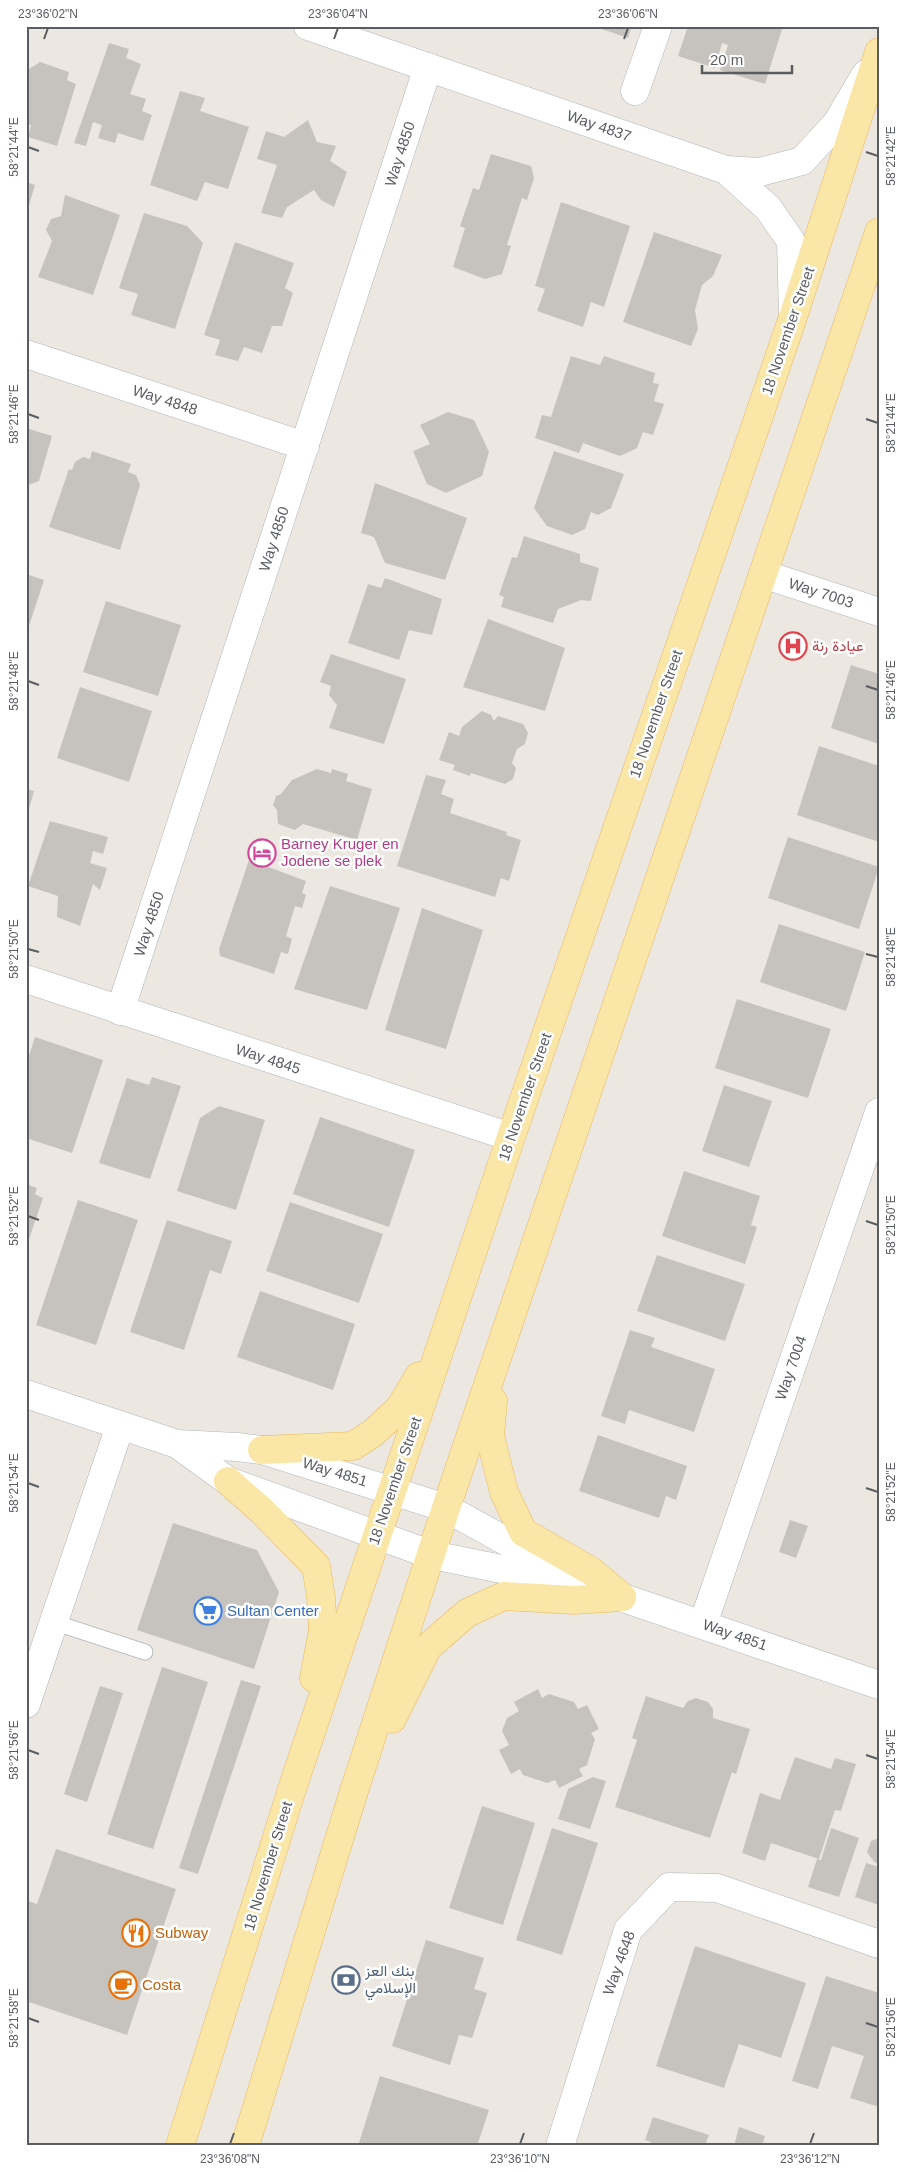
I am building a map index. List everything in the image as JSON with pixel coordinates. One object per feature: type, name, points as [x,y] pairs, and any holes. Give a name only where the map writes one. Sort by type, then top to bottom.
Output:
[{"type":"main road","name":"18 November Street","points":[[180,2146],[293,1786],[511,1136],[793,317],[878,54]]},
{"type":"main road","points":[[245,2146],[354,1791],[446,1508],[879,232]]},
{"type":"main road","points":[[262,1450],[353,1446],[373,1433],[399,1409],[415,1385],[466,1270]]},
{"type":"main road","points":[[498,1355],[490,1436],[504,1492],[523,1532],[591,1571],[622,1597]]},
{"type":"main road","points":[[228,1481],[260,1509],[316,1566],[321,1597],[323,1630],[293,1786]]},
{"type":"main road","points":[[354,1791],[428,1647],[466,1613],[504,1596],[574,1600],[622,1597]]},
{"type":"street","name":"Way 4837","points":[[308,26],[726,170],[768,208],[791,241],[793,317]]},
{"type":"street","points":[[635,91],[658,26]]},
{"type":"street","points":[[726,170],[760,172],[802,161],[837,123],[878,54]]},
{"type":"street","name":"Way 4850","points":[[120,1011],[428,67]]},
{"type":"street","name":"Way 4848","points":[[26,354],[305,446]]},
{"type":"street","name":"Way 7003","points":[[763,574],[879,612]]},
{"type":"street","name":"Way 4845","points":[[26,979],[511,1136]]},
{"type":"street","name":"Way 7004","points":[[703,1624],[879,1112]]},
{"type":"street","name":"Way 4851","points":[[26,1394],[177,1444],[262,1450],[446,1508],[591,1587]]},
{"type":"street","points":[[26,1704],[120,1426]]},
{"type":"street","name":"Way 4851","points":[[177,1444],[228,1481],[432,1555],[591,1587],[879,1685]]},
{"type":"street","name":"Way 4648","points":[[560,2146],[628,1930],[669,1886],[717,1888],[879,1944]]},
{"type":"lane","points":[[53,1622],[145,1652]]},
{"type":"building","points":[[593,26],[632,26],[628,38]]},
{"type":"building","points":[[688,26],[783,26],[765,84],[720,70],[728,45],[722,43],[715,68],[678,56]]},
{"type":"building","points":[[109,43],[129,49],[126,58],[141,64],[130,94],[146,99],[142,111],[152,115],[143,141],[118,133],[115,143],[98,138],[102,125],[93,122],[86,146],[74,143]]},
{"type":"building","points":[[40,62],[69,72],[67,80],[76,84],[57,146],[28,137],[31,125],[26,124],[26,71]]},
{"type":"building","points":[[180,91],[205,98],[200,111],[249,127],[228,189],[205,182],[197,201],[150,185]]},
{"type":"building","points":[[308,120],[317,142],[336,146],[330,161],[347,172],[334,207],[321,200],[314,190],[287,207],[282,218],[261,213],[277,165],[257,159],[266,131],[284,137]]},
{"type":"building","points":[[491,154],[531,166],[534,178],[527,200],[522,198],[507,245],[511,246],[502,274],[485,279],[453,267],[465,228],[460,226],[473,188],[479,190]]},
{"type":"building","points":[[26,182],[35,185],[27,212],[26,211]]},
{"type":"building","points":[[65,195],[120,215],[93,295],[38,277],[52,241],[46,230],[51,219],[61,216]]},
{"type":"building","points":[[561,202],[630,226],[604,307],[591,302],[583,327],[537,311],[545,289],[535,286]]},
{"type":"building","points":[[144,213],[187,226],[203,243],[175,329],[131,315],[138,294],[119,288]]},
{"type":"building","points":[[654,232],[722,255],[713,276],[702,285],[695,310],[698,329],[691,346],[623,322]]},
{"type":"building","points":[[235,242],[294,263],[285,288],[293,293],[282,326],[272,326],[262,353],[244,347],[238,361],[215,355],[220,340],[204,335]]},
{"type":"building","points":[[571,356],[600,365],[604,356],[655,373],[653,383],[659,384],[654,401],[664,404],[653,435],[643,432],[637,448],[620,456],[583,443],[579,453],[535,438],[542,415],[551,417]]},
{"type":"building","points":[[448,412],[474,420],[489,452],[482,476],[446,493],[427,484],[413,451],[430,444],[420,425]]},
{"type":"building","points":[[26,428],[52,436],[39,481],[26,486]]},
{"type":"building","points":[[92,451],[131,464],[128,472],[136,475],[140,485],[120,550],[49,527],[69,469],[72,470],[75,462],[83,457],[90,459]]},
{"type":"building","points":[[554,451],[624,474],[611,508],[598,515],[591,512],[585,529],[572,535],[547,526],[534,508]]},
{"type":"building","points":[[375,483],[467,518],[445,580],[385,563],[374,537],[361,533]]},
{"type":"building","points":[[524,536],[580,554],[580,562],[599,568],[591,601],[581,600],[558,609],[553,623],[501,607],[504,597],[499,595],[512,557],[517,558]]},
{"type":"building","points":[[26,574],[44,580],[27,632],[26,632]]},
{"type":"building","points":[[385,578],[442,599],[432,635],[409,630],[399,660],[348,643],[368,584],[381,588]]},
{"type":"building","points":[[106,601],[181,625],[158,696],[83,672]]},
{"type":"building","points":[[488,619],[565,648],[545,711],[463,687]]},
{"type":"building","points":[[331,654],[406,679],[384,744],[329,728],[337,705],[329,695],[331,686],[320,682]]},
{"type":"building","points":[[851,665],[879,674],[879,744],[831,728]]},
{"type":"building","points":[[80,687],[152,711],[129,782],[57,758]]},
{"type":"building","points":[[482,711],[491,715],[494,721],[498,716],[523,724],[528,733],[525,744],[517,749],[512,763],[516,768],[513,779],[505,784],[471,773],[470,776],[453,770],[455,765],[439,760],[449,732],[459,736],[462,727]]},
{"type":"building","points":[[819,746],[879,766],[879,842],[797,815]]},
{"type":"building","points":[[317,769],[331,773],[332,769],[348,774],[346,781],[372,789],[357,840],[303,824],[295,830],[278,824],[277,810],[273,805],[276,796],[281,794],[292,780]]},
{"type":"building","points":[[426,775],[446,780],[441,794],[454,799],[450,813],[507,832],[506,835],[521,840],[509,881],[501,878],[495,897],[397,866]]},
{"type":"building","points":[[26,789],[34,791],[27,816],[26,816]]},
{"type":"building","points":[[50,821],[108,837],[103,854],[93,851],[90,863],[107,868],[100,890],[93,884],[80,926],[57,917],[58,896],[28,886]]},
{"type":"building","points":[[788,837],[879,867],[859,929],[768,898]]},
{"type":"building","points":[[249,860],[306,881],[302,893],[306,895],[302,908],[295,906],[286,936],[292,939],[288,954],[281,952],[274,974],[220,956],[219,949]]},
{"type":"building","points":[[330,886],[400,908],[367,1010],[294,989]]},
{"type":"building","points":[[422,908],[483,930],[446,1049],[385,1030]]},
{"type":"building","points":[[779,924],[865,952],[846,1011],[760,982]]},
{"type":"building","points":[[737,999],[831,1029],[808,1098],[715,1068]]},
{"type":"building","points":[[35,1037],[103,1060],[72,1153],[26,1138],[26,1065]]},
{"type":"building","points":[[152,1077],[181,1086],[150,1179],[99,1163],[127,1078],[149,1085]]},
{"type":"building","points":[[724,1085],[772,1101],[749,1167],[702,1151]]},
{"type":"building","points":[[219,1106],[265,1120],[236,1210],[177,1191],[200,1118]]},
{"type":"building","points":[[320,1117],[415,1150],[389,1227],[293,1194]]},
{"type":"building","points":[[684,1171],[760,1196],[751,1225],[757,1227],[745,1264],[662,1236]]},
{"type":"building","points":[[26,1184],[37,1188],[35,1194],[43,1198],[27,1245]]},
{"type":"building","points":[[78,1200],[138,1220],[96,1345],[36,1325]]},
{"type":"building","points":[[290,1202],[383,1234],[359,1303],[266,1271]]},
{"type":"building","points":[[167,1220],[232,1241],[221,1274],[210,1270],[184,1350],[130,1332]]},
{"type":"building","points":[[657,1255],[745,1284],[725,1341],[637,1311]]},
{"type":"building","points":[[260,1291],[355,1324],[333,1390],[237,1357]]},
{"type":"building","points":[[630,1330],[655,1338],[651,1347],[715,1369],[694,1432],[629,1410],[625,1424],[601,1416]]},
{"type":"building","points":[[598,1435],[687,1466],[676,1500],[666,1496],[659,1518],[579,1491]]},
{"type":"building","points":[[790,1520],[808,1526],[796,1558],[779,1552]]},
{"type":"building","name":"Sultan Center","points":[[173,1523],[257,1550],[279,1592],[254,1669],[137,1630]]},
{"type":"building","points":[[162,1667],[208,1682],[153,1849],[107,1834]]},
{"type":"building","points":[[241,1680],[261,1686],[198,1874],[179,1868]]},
{"type":"building","points":[[100,1686],[123,1693],[87,1802],[64,1794]]},
{"type":"building","points":[[538,1689],[542,1698],[549,1694],[574,1702],[578,1709],[587,1705],[599,1729],[591,1733],[595,1739],[587,1765],[579,1769],[583,1776],[559,1788],[555,1780],[547,1783],[523,1775],[520,1769],[511,1774],[499,1750],[509,1745],[502,1731],[507,1718],[519,1711],[514,1702]]},
{"type":"building","points":[[646,1696],[683,1708],[688,1701],[696,1698],[708,1702],[713,1709],[713,1718],[750,1729],[736,1774],[732,1772],[710,1838],[615,1807],[637,1740],[632,1738]]},
{"type":"building","points":[[795,1757],[831,1769],[835,1758],[856,1764],[841,1811],[835,1810],[819,1859],[771,1843],[765,1861],[742,1853],[760,1793],[780,1800]]},
{"type":"building","points":[[593,1777],[606,1781],[590,1829],[558,1819],[568,1789]]},
{"type":"building","points":[[482,1806],[535,1823],[503,1925],[449,1908]]},
{"type":"building","points":[[552,1828],[598,1843],[562,1955],[516,1940]]},
{"type":"building","points":[[831,1828],[859,1838],[839,1897],[808,1887],[817,1859],[821,1860]]},
{"type":"building","points":[[879,1838],[879,1864],[874,1862],[867,1852],[871,1841]]},
{"type":"building","points":[[56,1849],[176,1889],[127,2035],[26,2001],[26,1900],[37,1904]]},
{"type":"building","points":[[866,1863],[879,1867],[879,1905],[855,1897]]},
{"type":"building","points":[[426,1940],[484,1958],[474,1989],[487,1993],[472,2038],[459,2035],[450,2065],[392,2046]]},
{"type":"building","points":[[695,1946],[806,1983],[781,2058],[739,2044],[724,2088],[656,2066]]},
{"type":"building","points":[[826,1976],[879,1993],[879,2107],[850,2098],[864,2056],[832,2046],[818,2089],[792,2081]]},
{"type":"building","points":[[380,2076],[489,2110],[477,2146],[358,2146]]},
{"type":"building","points":[[653,2117],[709,2135],[706,2143],[707,2146],[650,2146],[651,2142],[645,2140]]},
{"type":"building","points":[[739,2127],[765,2136],[762,2146],[734,2146]]},
{"type":"place","name":"عيادة رنة","points":[[793,646]]},
{"type":"place","name":"Barney Kruger en Jodene se plek","points":[[262,853]]},
{"type":"place","name":"Sultan Center","points":[[208,1611]]},
{"type":"place","name":"Subway","points":[[136,1933]]},
{"type":"place","name":"بنك العز الإسلامي","points":[[346,1980]]},
{"type":"place","name":"Costa","points":[[123,1985]]}]
